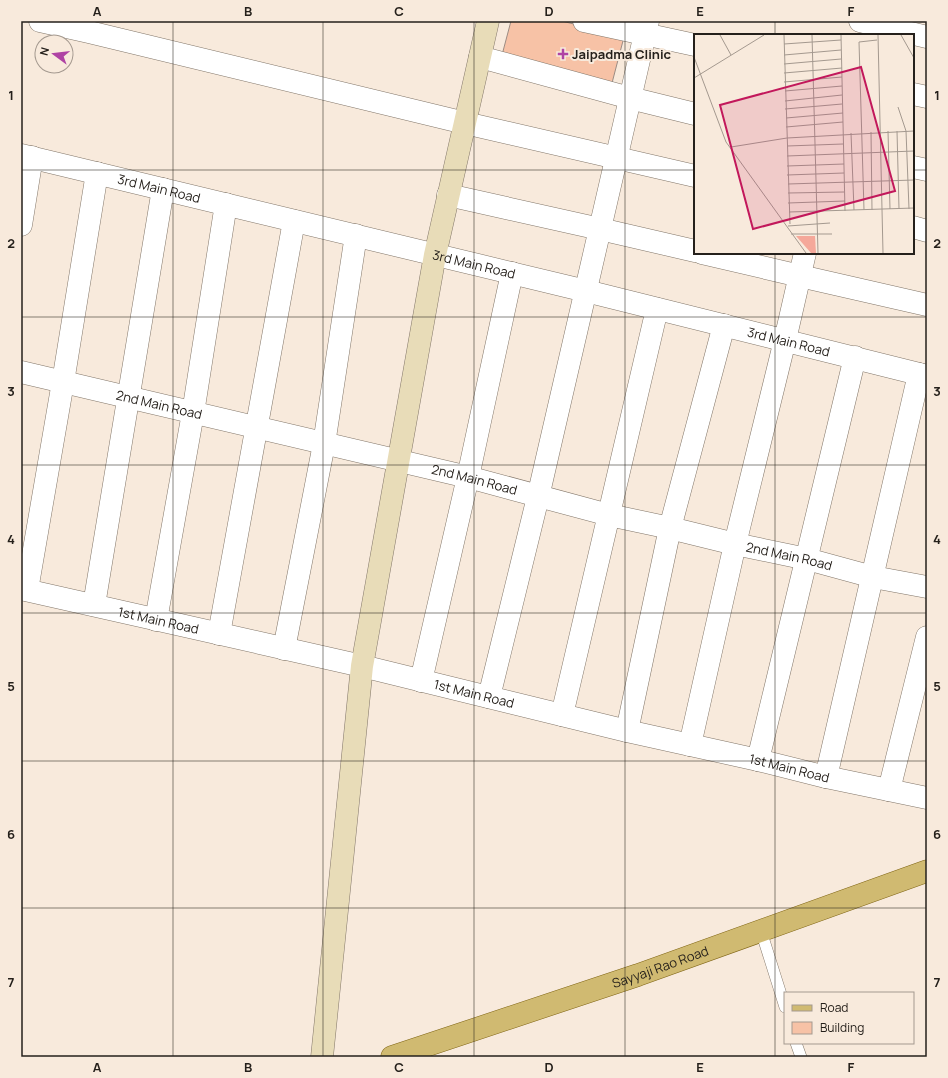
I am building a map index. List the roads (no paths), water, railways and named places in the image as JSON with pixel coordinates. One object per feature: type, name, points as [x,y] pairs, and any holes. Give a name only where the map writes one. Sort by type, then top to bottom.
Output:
[{"type":"main road","name":"Sayyaji Rao Road","points":[[392,1057],[638,975],[927,872]]},
{"type":"street","points":[[40,21],[465,123],[694,176]]},
{"type":"street","points":[[322,1057],[362,666],[435,255],[488,21]]},
{"type":"street","points":[[584,21],[646,28],[694,45]]},
{"type":"street","points":[[855,34],[859,21],[927,37]]},
{"type":"street","points":[[489,697],[538,497],[646,28]]},
{"type":"street","points":[[480,57],[694,114]]},
{"type":"street","points":[[914,94],[927,97]]},
{"type":"street","points":[[21,225],[27,156]]},
{"type":"street","name":"3rd Main Road","points":[[27,156],[586,291],[923,375]]},
{"type":"street","points":[[914,166],[927,170]]},
{"type":"street","points":[[24,590],[63,382],[96,173]]},
{"type":"street","points":[[94,605],[163,189]]},
{"type":"street","points":[[448,195],[694,251]]},
{"type":"street","points":[[156,620],[193,413],[226,204]]},
{"type":"street","points":[[219,634],[294,221]]},
{"type":"street","points":[[914,228],[927,231]]},
{"type":"street","points":[[284,649],[324,444],[356,235]]},
{"type":"street","points":[[706,254],[927,305]]},
{"type":"street","points":[[690,745],[735,544],[805,254]]},
{"type":"street","points":[[421,681],[468,478],[512,273]]},
{"type":"street","points":[[562,715],[657,309]]},
{"type":"street","points":[[627,731],[670,528],[724,325]]},
{"type":"street","points":[[758,760],[855,357]]},
{"type":"street","name":"2nd Main Road","points":[[21,372],[468,478],[609,515],[807,559],[873,577],[927,587]]},
{"type":"street","points":[[826,777],[873,577],[923,375]]},
{"type":"street","name":"1st Main Road","points":[[24,590],[362,666],[627,731],[758,760],[826,777],[927,798]]},
{"type":"street","points":[[889,790],[927,637]]},
{"type":"lane","points":[[761,931],[784,1004]]},
{"type":"lane","points":[[796,1044],[800,1057]]},
{"type":"place","name":"Jaipadma Clinic","points":[[563,54]]}]
